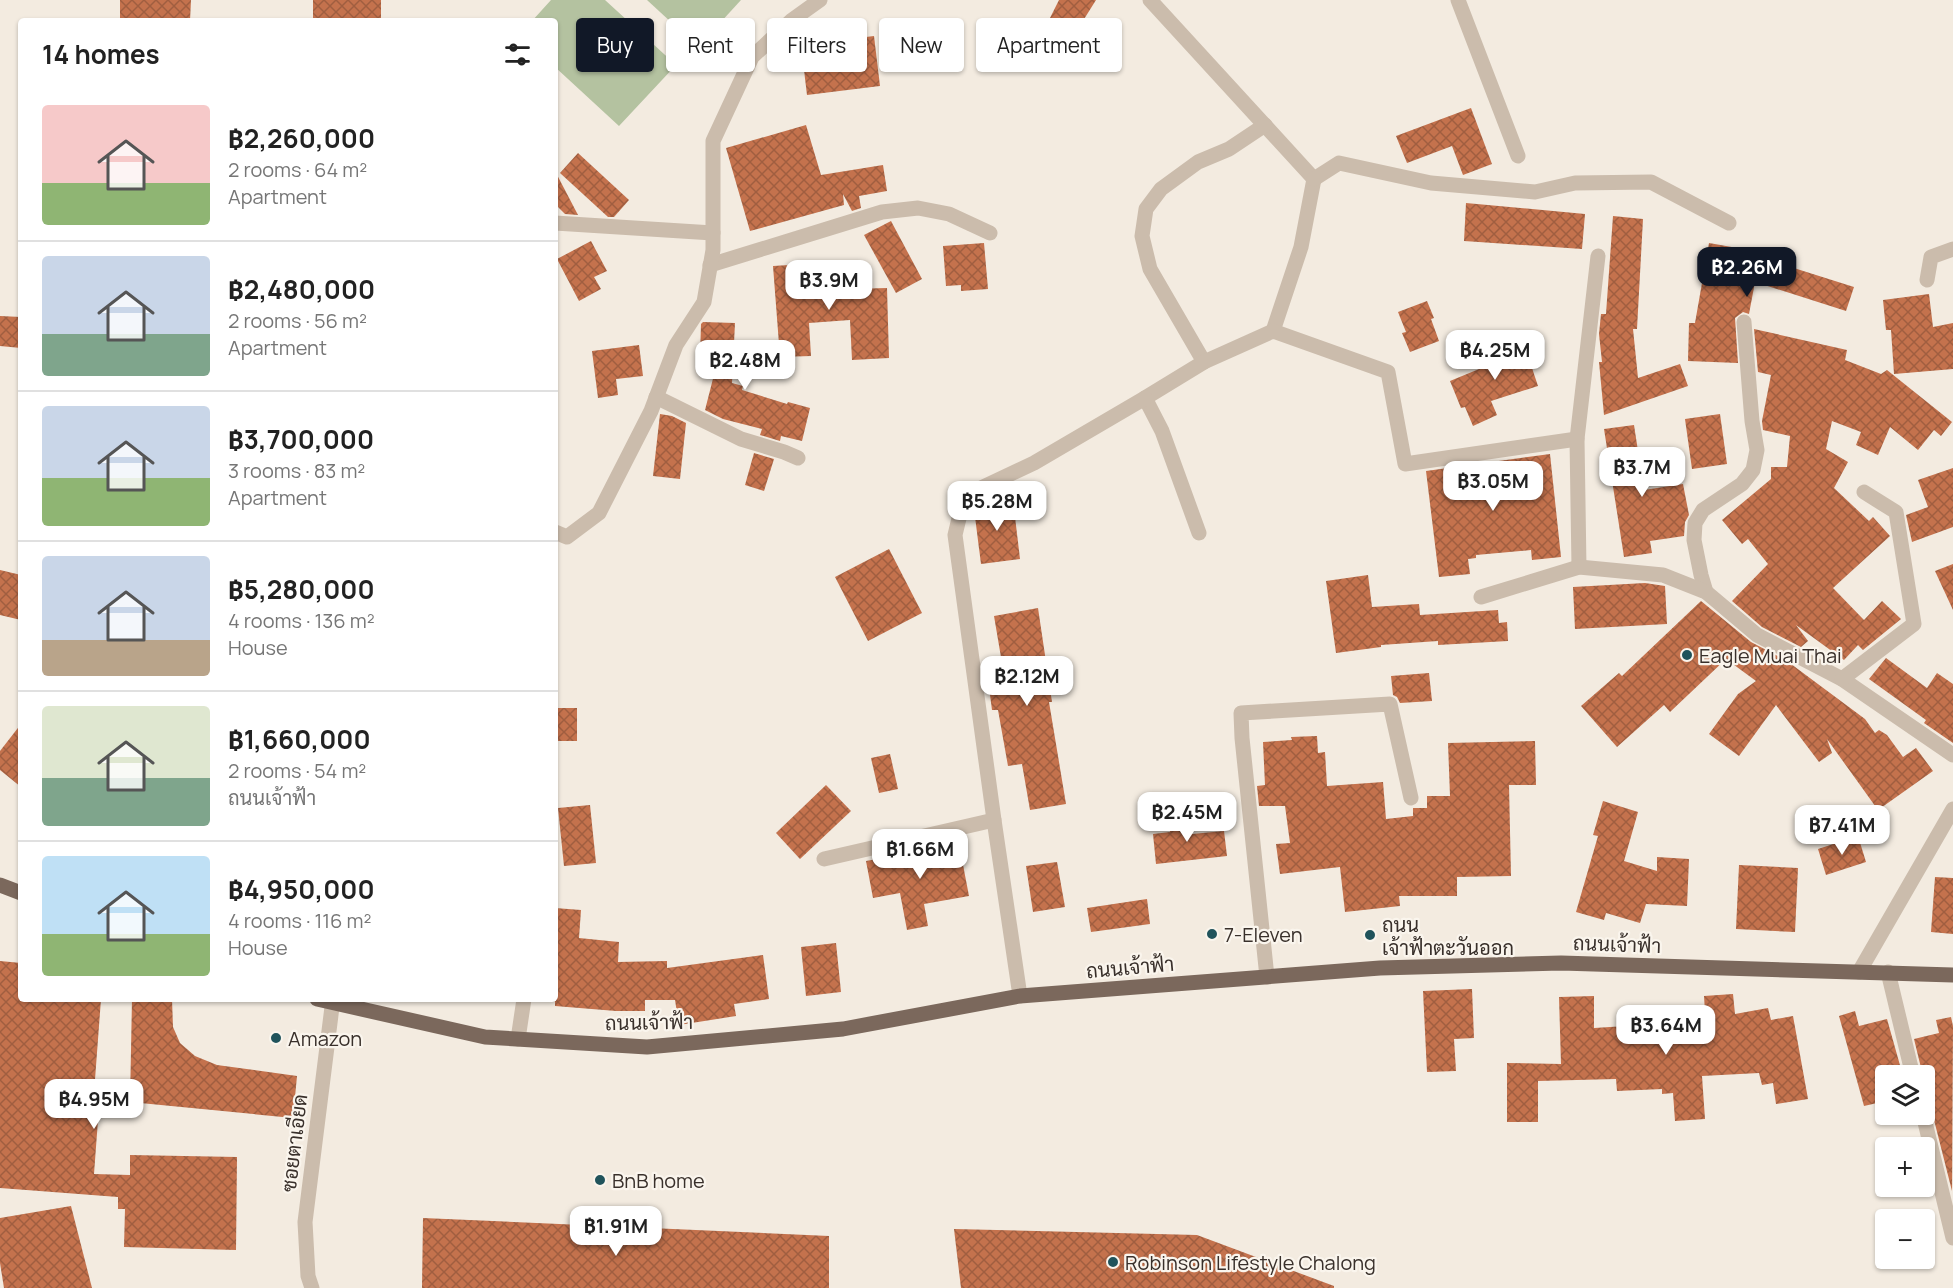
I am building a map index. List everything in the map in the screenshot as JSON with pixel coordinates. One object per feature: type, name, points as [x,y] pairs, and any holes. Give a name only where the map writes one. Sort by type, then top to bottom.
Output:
[{"type":"main road","points":[[0,885],[18,892]]},
{"type":"main road","name":"ถนนเจ้าฟ้า","points":[[336,1002],[485,1037],[647,1047],[843,1029],[1020,996],[1380,968],[1561,963],[1953,975]]},
{"type":"street","points":[[558,533],[567,537],[599,513],[651,411],[676,345],[704,302],[713,233],[714,141],[753,57],[792,20],[820,0]]},
{"type":"street","points":[[1150,0],[1314,179]]},
{"type":"street","points":[[1458,0],[1518,156]]},
{"type":"street","points":[[1204,362],[1150,269],[1142,236],[1146,209],[1161,189],[1198,162],[1229,148],[1265,125]]},
{"type":"street","points":[[1274,331],[1301,247],[1314,179],[1339,163],[1431,183],[1535,192],[1575,183],[1651,182],[1729,223]]},
{"type":"street","points":[[710,265],[882,212],[918,208],[949,214],[990,233]]},
{"type":"street","points":[[558,224],[713,233]]},
{"type":"street","points":[[1927,280],[1931,256],[1953,249]]},
{"type":"street","points":[[1579,567],[1577,439],[1598,256]]},
{"type":"street","points":[[1706,592],[1694,540],[1695,523],[1702,510],[1742,483],[1753,470],[1757,450],[1752,421],[1744,322]]},
{"type":"street","points":[[1020,996],[955,535],[962,506],[981,488],[1034,463],[1204,362],[1274,331],[1388,372],[1405,464],[1577,439]]},
{"type":"street","points":[[656,397],[741,439],[798,458]]},
{"type":"street","points":[[1145,398],[1162,431],[1199,533]]},
{"type":"street","points":[[1842,679],[1914,624],[1896,512],[1864,492]]},
{"type":"street","points":[[1481,597],[1579,567],[1664,575],[1706,592],[1756,635],[1842,679],[1953,754]]},
{"type":"street","points":[[1267,977],[1241,713],[1390,704],[1410,798]]},
{"type":"street","points":[[1859,972],[1953,809]]},
{"type":"street","points":[[824,859],[994,820]]},
{"type":"street","points":[[1888,972],[1910,1065]]},
{"type":"street","name":"ซอยตาเอียด","points":[[312,1288],[308,1276],[305,1222],[327,1002]]},
{"type":"street","points":[[519,1039],[524,1002]]},
{"type":"street","points":[[1926,1125],[1953,1238]]},
{"type":"green space","points":[[551,0],[605,0],[625,18],[576,18],[576,72],[654,72],[654,45],[666,56],[666,72],[669,72],[619,126],[558,70],[558,18],[535,18]]},
{"type":"green space","points":[[647,0],[741,0],[725,18],[667,18]]},
{"type":"building","points":[[120,0],[191,0],[190,18],[120,18]]},
{"type":"building","points":[[313,0],[381,0],[381,18],[313,18]]},
{"type":"building","points":[[1059,0],[1096,0],[1085,18],[1050,18]]},
{"type":"building","points":[[874,36],[880,86],[807,95],[804,72],[867,72],[867,37]]},
{"type":"building","points":[[1471,108],[1492,164],[1463,175],[1452,146],[1407,163],[1396,136]]},
{"type":"building","points":[[806,125],[821,175],[883,165],[887,191],[859,196],[861,208],[852,211],[843,194],[844,205],[750,231],[726,148]]},
{"type":"building","points":[[578,153],[629,200],[614,217],[608,217],[560,173]]},
{"type":"building","points":[[558,177],[578,215],[565,214],[558,207]]},
{"type":"building","points":[[1466,203],[1585,214],[1582,249],[1464,241]]},
{"type":"building","points":[[1613,216],[1643,219],[1637,329],[1633,329],[1638,378],[1680,364],[1688,386],[1604,415],[1599,334],[1601,314],[1606,314]]},
{"type":"building","points":[[891,221],[922,279],[896,293],[864,235]]},
{"type":"building","points":[[591,241],[607,271],[594,277],[601,289],[579,301],[558,258]]},
{"type":"building","points":[[984,243],[988,289],[961,291],[961,285],[946,286],[943,246]]},
{"type":"building","points":[[1709,243],[1760,252],[1759,257],[1854,287],[1846,311],[1755,282],[1749,314],[1743,312],[1735,318],[1738,363],[1688,361],[1689,323],[1695,323]]},
{"type":"building","points":[[805,264],[806,273],[849,270],[850,289],[887,288],[889,358],[852,360],[850,320],[809,323],[811,356],[780,357],[773,266]]},
{"type":"building","points":[[1929,294],[1933,327],[1953,323],[1953,369],[1894,374],[1891,330],[1886,330],[1883,300]]},
{"type":"building","points":[[1427,301],[1434,318],[1431,319],[1439,341],[1410,352],[1402,333],[1406,332],[1398,312]]},
{"type":"building","points":[[0,316],[18,317],[18,348],[0,346]]},
{"type":"building","points":[[703,322],[735,323],[732,383],[743,386],[742,390],[787,404],[788,402],[810,408],[802,441],[781,436],[780,441],[760,435],[762,429],[723,419],[705,410],[718,359],[700,358],[701,324]]},
{"type":"building","points":[[1754,329],[1847,350],[1845,360],[1881,374],[1887,370],[1952,422],[1941,436],[1934,430],[1918,450],[1890,427],[1878,455],[1856,445],[1861,432],[1832,421],[1826,449],[1848,462],[1834,488],[1869,521],[1873,517],[1890,536],[1833,588],[1864,620],[1882,601],[1901,619],[1863,650],[1858,645],[1844,660],[1796,625],[1808,641],[1801,647],[1762,627],[1732,601],[1768,564],[1748,539],[1742,544],[1722,520],[1771,479],[1771,467],[1787,467],[1790,436],[1763,430],[1762,421],[1771,375],[1758,372]]},
{"type":"building","points":[[1522,338],[1538,386],[1491,401],[1497,415],[1473,426],[1465,407],[1461,408],[1450,381],[1496,362],[1491,348]]},
{"type":"building","points":[[639,345],[643,376],[616,379],[618,395],[598,398],[592,351]]},
{"type":"building","points":[[660,414],[672,416],[686,423],[680,479],[653,476]]},
{"type":"building","points":[[1720,414],[1727,464],[1692,469],[1685,419]]},
{"type":"building","points":[[1634,425],[1644,490],[1683,484],[1689,515],[1685,522],[1684,536],[1650,541],[1652,553],[1624,557],[1604,429]]},
{"type":"building","points":[[754,453],[774,459],[764,491],[745,485]]},
{"type":"building","points":[[1550,454],[1561,557],[1532,560],[1531,550],[1476,555],[1476,558],[1468,559],[1470,574],[1439,577],[1426,471]]},
{"type":"building","points":[[1953,468],[1953,527],[1912,542],[1906,515],[1928,507],[1918,480]]},
{"type":"building","points":[[1013,500],[1020,559],[981,564],[974,509],[978,504]]},
{"type":"building","points":[[889,549],[922,613],[868,641],[835,577]]},
{"type":"building","points":[[1953,564],[1953,610],[1935,571]]},
{"type":"building","points":[[0,570],[18,574],[18,619],[0,615]]},
{"type":"building","points":[[1368,575],[1372,607],[1419,604],[1420,615],[1498,610],[1499,623],[1507,622],[1508,641],[1438,645],[1438,641],[1381,645],[1381,647],[1336,653],[1326,581]]},
{"type":"building","points":[[1645,583],[1665,586],[1667,624],[1575,629],[1573,587]]},
{"type":"building","points":[[1701,601],[1751,642],[1787,661],[1865,719],[1875,733],[1879,730],[1887,735],[1903,757],[1916,748],[1933,771],[1878,810],[1827,739],[1832,753],[1819,762],[1776,705],[1739,756],[1709,734],[1738,694],[1756,681],[1726,659],[1670,712],[1664,705],[1617,747],[1581,706],[1619,673],[1622,676]]},
{"type":"building","points":[[1038,608],[1052,702],[1049,702],[1066,804],[1030,810],[1022,764],[1008,766],[998,710],[992,710],[987,672],[1003,669],[994,616]]},
{"type":"building","points":[[1886,658],[1927,688],[1937,673],[1953,684],[1953,743],[1924,723],[1926,720],[1869,679]]},
{"type":"building","points":[[1429,673],[1432,701],[1400,703],[1393,695],[1391,676]]},
{"type":"building","points":[[558,708],[577,708],[577,741],[558,741]]},
{"type":"building","points":[[18,728],[18,785],[0,770],[0,751]]},
{"type":"building","points":[[1317,736],[1318,753],[1325,752],[1327,786],[1383,782],[1386,819],[1413,816],[1413,808],[1427,808],[1427,796],[1450,796],[1448,743],[1535,741],[1536,785],[1509,785],[1511,876],[1457,877],[1457,896],[1399,896],[1400,906],[1345,912],[1340,867],[1280,874],[1276,844],[1290,843],[1285,806],[1259,806],[1257,786],[1265,785],[1263,742],[1292,740],[1291,737]]},
{"type":"building","points":[[890,754],[898,789],[879,793],[871,758]]},
{"type":"building","points":[[826,785],[851,811],[800,859],[776,833]]},
{"type":"building","points":[[1603,801],[1638,812],[1624,861],[1657,871],[1657,857],[1689,859],[1687,906],[1646,904],[1640,923],[1606,913],[1604,920],[1576,912],[1598,836],[1593,835]]},
{"type":"building","points":[[590,805],[596,863],[564,866],[558,808]]},
{"type":"building","points":[[1189,816],[1192,834],[1224,831],[1227,856],[1156,864],[1153,834],[1170,832],[1168,818]]},
{"type":"building","points":[[1858,836],[1866,862],[1826,875],[1818,849]]},
{"type":"building","points":[[959,844],[969,896],[924,904],[928,926],[907,930],[900,893],[873,898],[866,861]]},
{"type":"building","points":[[1057,862],[1065,907],[1033,912],[1026,866]]},
{"type":"building","points":[[1739,865],[1798,868],[1795,932],[1736,929]]},
{"type":"building","points":[[1935,877],[1953,878],[1953,934],[1931,932]]},
{"type":"building","points":[[1147,899],[1150,924],[1091,932],[1087,908]]},
{"type":"building","points":[[558,908],[581,910],[579,938],[619,942],[618,962],[667,961],[667,968],[763,955],[769,999],[734,1004],[736,1016],[679,1025],[675,1000],[645,1000],[645,1011],[555,1006],[555,1002],[558,1002]]},
{"type":"building","points":[[836,943],[841,992],[806,996],[801,947]]},
{"type":"building","points":[[0,961],[18,963],[18,1002],[101,1002],[94,1093],[100,1093],[94,1174],[130,1175],[130,1155],[237,1157],[236,1250],[124,1247],[125,1209],[118,1209],[118,1197],[0,1188]]},
{"type":"building","points":[[1472,989],[1474,1038],[1454,1039],[1456,1071],[1427,1072],[1423,991]]},
{"type":"building","points":[[1733,994],[1735,1014],[1768,1008],[1771,1020],[1793,1016],[1808,1099],[1776,1104],[1773,1083],[1762,1085],[1759,1073],[1702,1076],[1705,1119],[1675,1121],[1673,1093],[1662,1094],[1662,1089],[1617,1091],[1616,1079],[1538,1081],[1538,1122],[1507,1122],[1507,1063],[1561,1064],[1559,997],[1594,996],[1594,1028],[1658,1024],[1657,1016],[1705,1012],[1704,996]]},
{"type":"building","points":[[132,1002],[172,1002],[173,1027],[180,1043],[195,1056],[217,1065],[297,1076],[293,1118],[130,1102]]},
{"type":"building","points":[[1855,1011],[1859,1026],[1887,1019],[1900,1065],[1875,1065],[1875,1104],[1864,1106],[1839,1016]]},
{"type":"building","points":[[1951,1017],[1953,1026],[1952,1191],[1935,1124],[1935,1065],[1920,1065],[1914,1039],[1939,1033],[1936,1020]]},
{"type":"building","points":[[71,1206],[92,1288],[4,1288],[0,1263],[0,1218]]},
{"type":"building","points":[[423,1218],[829,1236],[829,1288],[422,1288]]},
{"type":"building","name":"Robinson Lifestyle Chalong","points":[[954,1229],[1197,1235],[1334,1286],[1334,1288],[961,1288]]},
{"type":"place","name":"Eagle Muai Thai","points":[[1687,655]]},
{"type":"place","name":"7-Eleven","points":[[1212,934]]},
{"type":"place","name":"ถนน เจ้าฟ้าตะวันออก","points":[[1370,935]]},
{"type":"place","name":"Amazon","points":[[276,1038]]},
{"type":"place","name":"BnB home","points":[[600,1180]]},
{"type":"place","name":"Robinson Lifestyle Chalong","points":[[1113,1262]]}]
